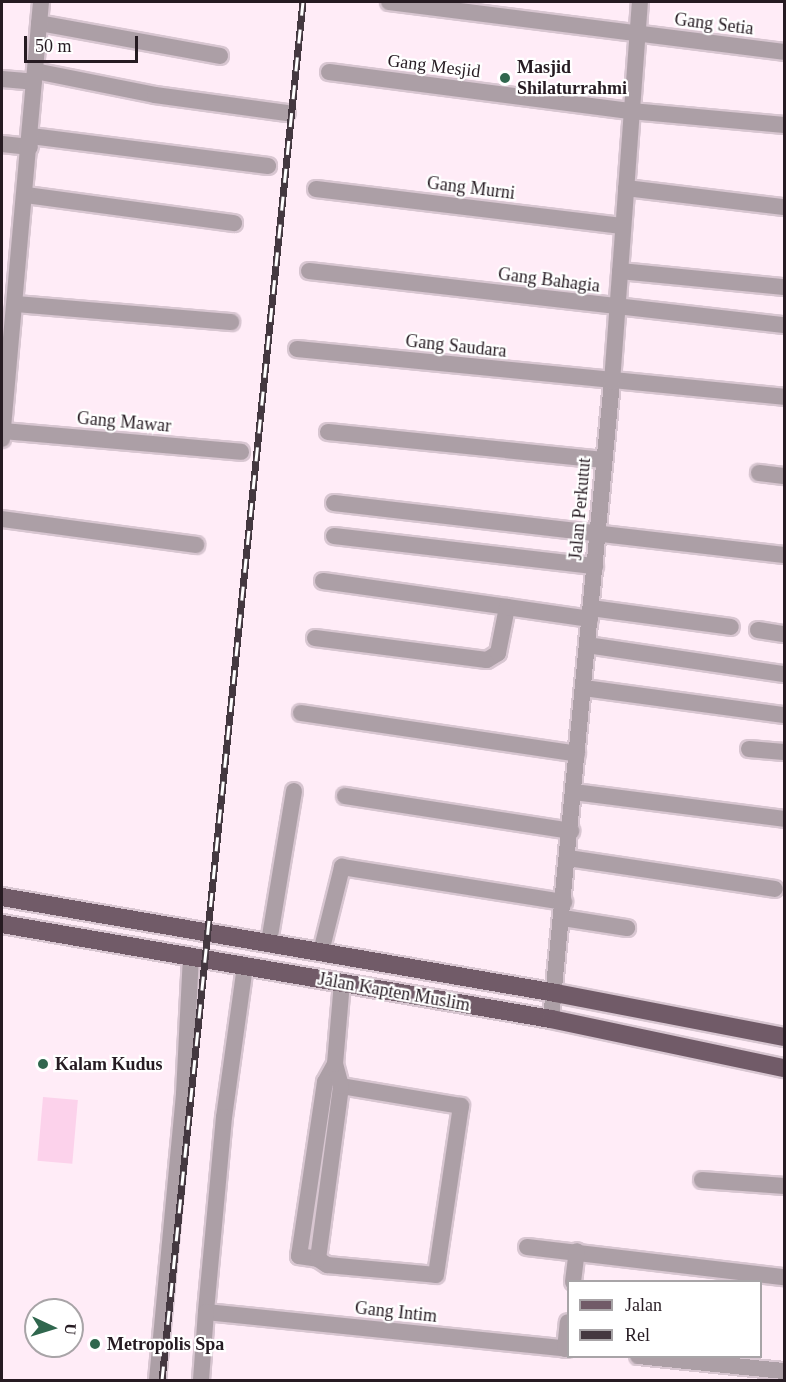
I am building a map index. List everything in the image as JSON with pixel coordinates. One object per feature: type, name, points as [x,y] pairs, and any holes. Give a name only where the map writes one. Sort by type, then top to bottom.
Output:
[{"type":"main road","name":"Jalan Kapten Muslim","points":[[2,897],[556,993],[784,1037]]},
{"type":"main road","name":"Jalan Kapten Muslim","points":[[2,924],[551,1019],[784,1068]]},
{"type":"street","points":[[2,435],[7,328],[15,304],[31,142],[39,23],[38,2]]},
{"type":"street","name":"Gang Setia","points":[[389,2],[784,52]]},
{"type":"street","name":"Jalan Perkutut","points":[[551,1019],[556,993],[612,381],[614,308],[620,271],[634,34],[640,2]]},
{"type":"street","points":[[39,23],[220,56]]},
{"type":"street","name":"Gang Mesjid","points":[[329,72],[631,111],[784,125]]},
{"type":"street","points":[[2,79],[34,76],[287,113]]},
{"type":"street","points":[[2,144],[31,142],[268,166]]},
{"type":"street","points":[[626,188],[784,207]]},
{"type":"street","name":"Gang Murni","points":[[316,189],[622,226]]},
{"type":"street","points":[[26,195],[234,223]]},
{"type":"street","name":"Gang Bahagia","points":[[309,271],[614,308],[784,325]]},
{"type":"street","points":[[620,271],[784,287]]},
{"type":"street","points":[[15,304],[231,322]]},
{"type":"street","name":"Gang Saudara","points":[[297,349],[784,397]]},
{"type":"street","points":[[328,432],[604,460]]},
{"type":"street","name":"Gang Mawar","points":[[2,435],[241,452]]},
{"type":"street","points":[[759,473],[784,476]]},
{"type":"street","points":[[334,503],[784,555]]},
{"type":"street","points":[[2,519],[196,545]]},
{"type":"street","points":[[334,536],[595,566]]},
{"type":"street","points":[[322,581],[507,607],[731,627]]},
{"type":"street","points":[[315,638],[487,660],[498,653],[507,607]]},
{"type":"street","points":[[758,630],[784,634]]},
{"type":"street","points":[[587,645],[784,674]]},
{"type":"street","points":[[584,688],[784,715]]},
{"type":"street","points":[[301,713],[578,754]]},
{"type":"street","points":[[749,749],[784,752]]},
{"type":"street","points":[[269,942],[294,791]]},
{"type":"street","points":[[574,792],[784,819]]},
{"type":"street","points":[[345,795],[571,831]]},
{"type":"street","points":[[568,858],[775,888]]},
{"type":"street","points":[[321,952],[342,867],[563,910],[627,928]]},
{"type":"street","points":[[157,1380],[184,1094],[191,958]]},
{"type":"street","points":[[201,1380],[212,1312],[224,1117],[244,966]]},
{"type":"street","points":[[318,1259],[341,1086],[335,1064],[342,983]]},
{"type":"street","points":[[335,1064],[325,1082],[298,1256],[318,1259],[327,1265],[436,1275],[462,1108],[453,1102],[341,1086]]},
{"type":"street","points":[[316,1134],[334,1137]]},
{"type":"street","points":[[702,1180],[784,1186]]},
{"type":"street","points":[[309,1185],[328,1188]]},
{"type":"street","points":[[304,1219],[323,1222]]},
{"type":"street","points":[[527,1247],[577,1251],[712,1271],[784,1277]]},
{"type":"street","points":[[573,1280],[577,1251]]},
{"type":"street","name":"Gang Intim","points":[[212,1312],[567,1349]]},
{"type":"street","points":[[657,1358],[784,1371]]},
{"type":"shaded area","points":[[43,1097],[78,1100],[72,1164],[37,1161]]},
{"type":"railway","points":[[162,1380],[303,2]]},
{"type":"place","name":"Masjid Shilaturrahmi","points":[[505,78]]},
{"type":"place","name":"Kalam Kudus","points":[[43,1064]]},
{"type":"place","name":"Metropolis Spa","points":[[95,1344]]}]
